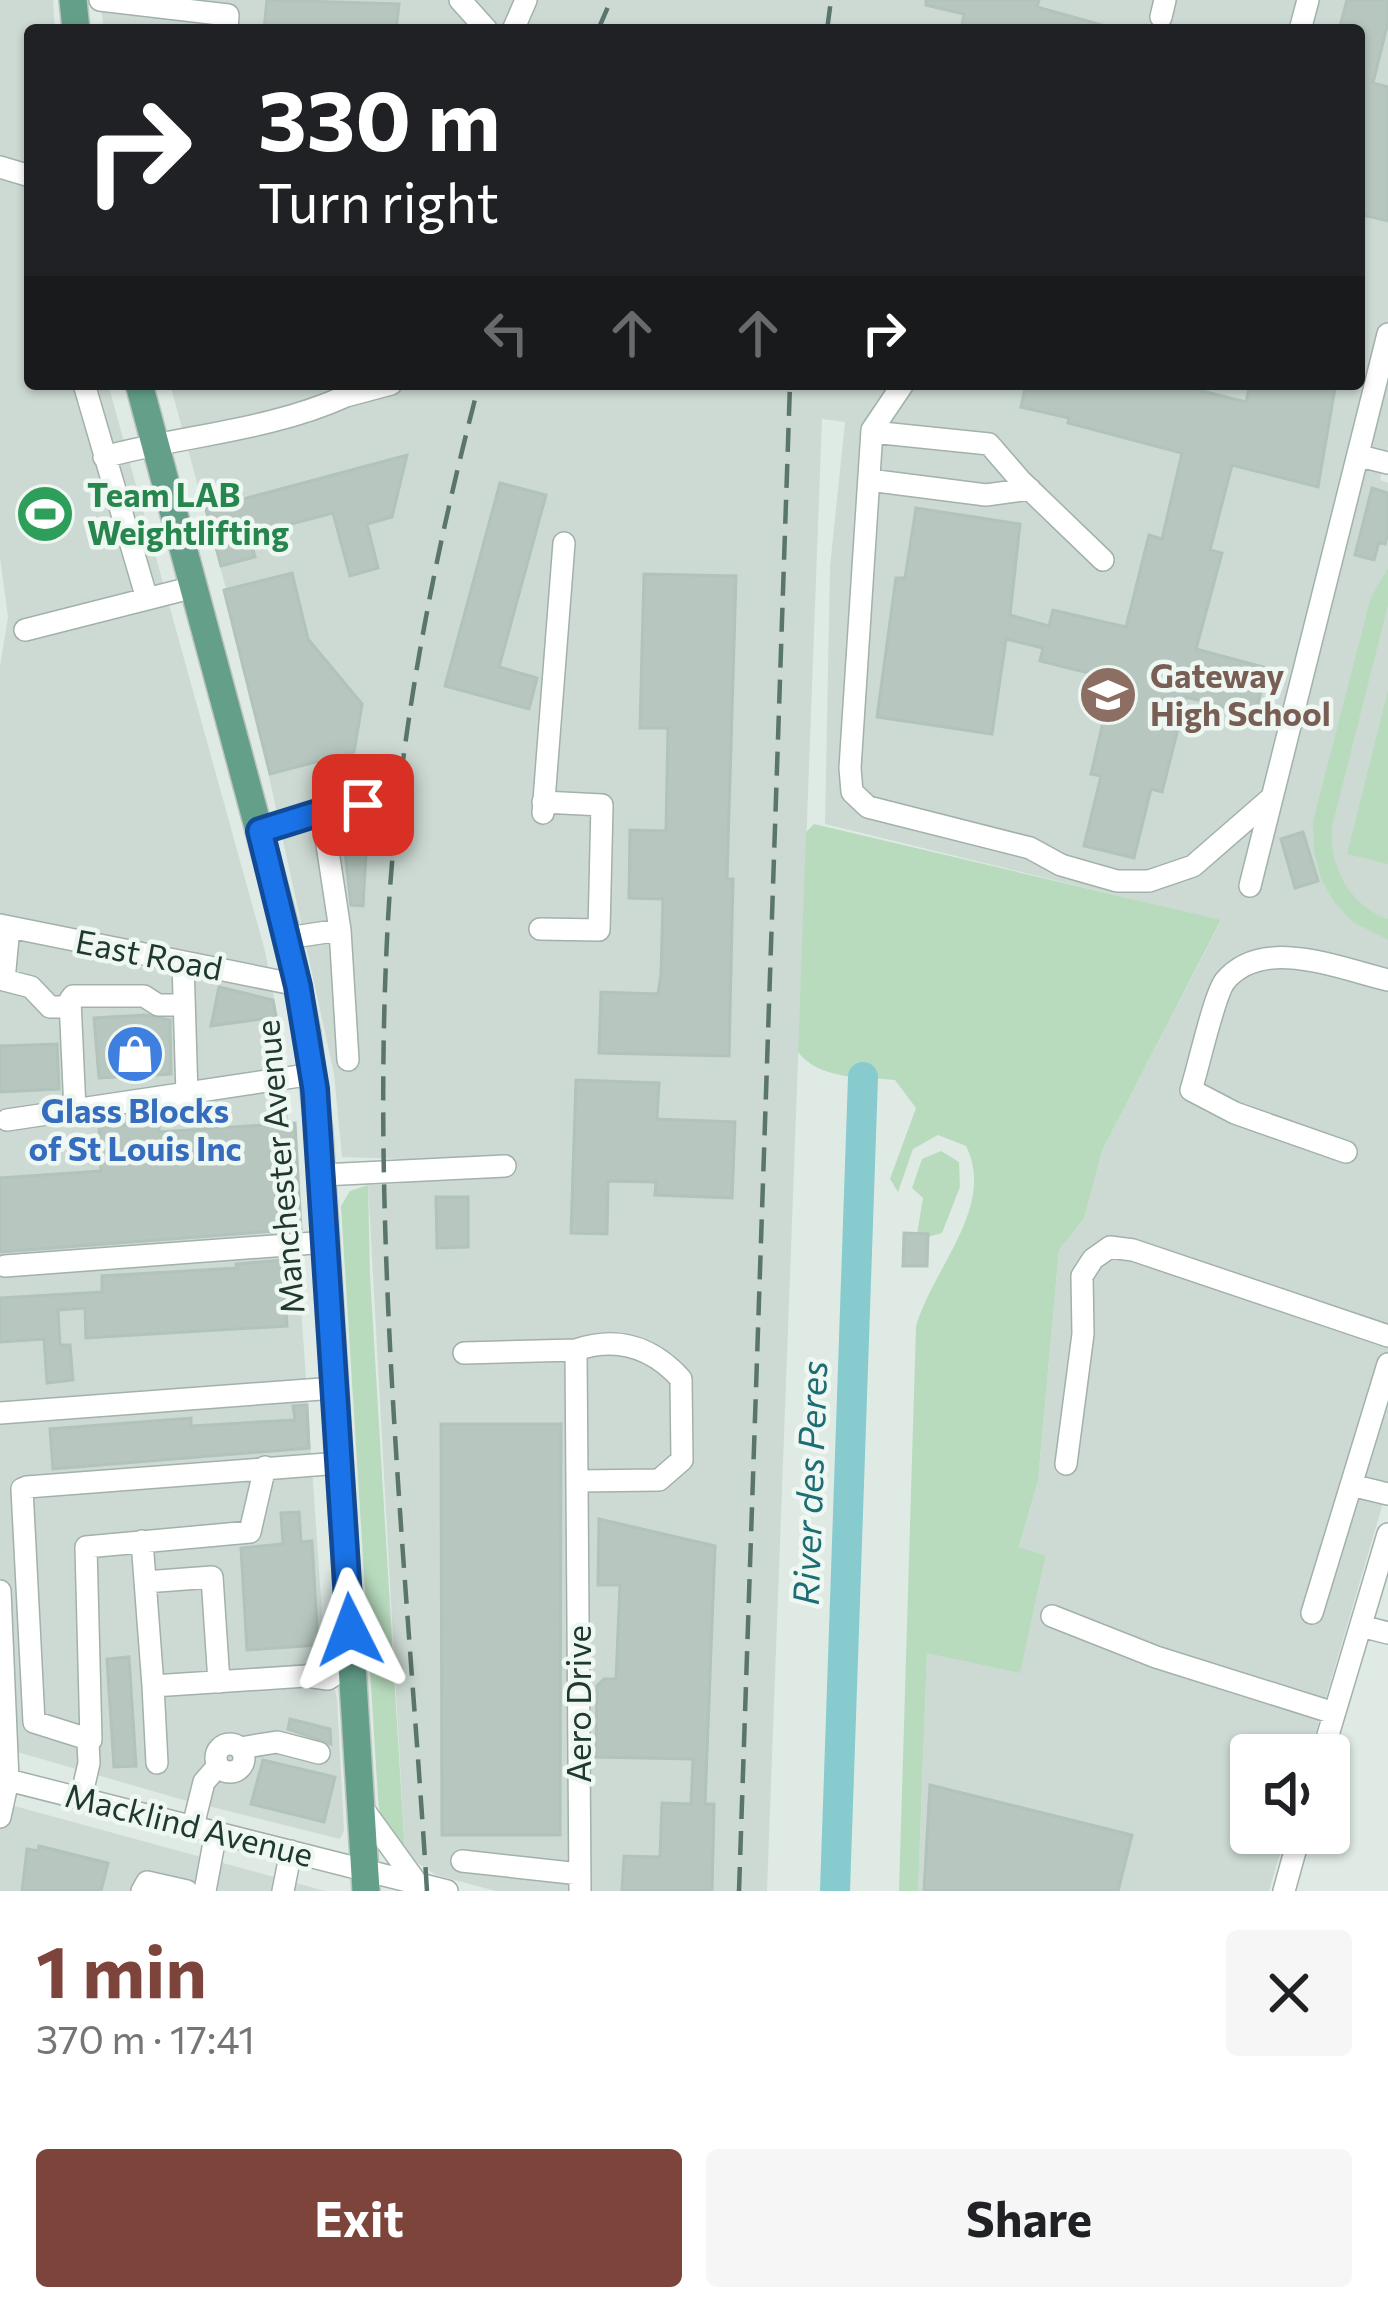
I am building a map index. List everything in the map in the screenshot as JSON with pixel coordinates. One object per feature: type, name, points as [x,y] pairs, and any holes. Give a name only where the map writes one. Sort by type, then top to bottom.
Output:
[{"type":"main road","name":"Manchester Avenue","points":[[141,390],[287,938],[313,1074],[340,1463],[345,1673],[365,1880]]},
{"type":"street","points":[[100,0],[146,6],[190,21],[228,16],[227,24]]},
{"type":"street","points":[[143,24],[146,6]]},
{"type":"street","points":[[1384,363],[1388,334]]},
{"type":"street","points":[[86,390],[147,599]]},
{"type":"street","points":[[104,457],[317,409],[346,390]]},
{"type":"street","points":[[899,390],[872,432],[852,792],[868,807],[1030,848],[1096,878],[1149,880],[1193,866],[1270,799]]},
{"type":"street","points":[[1250,886],[1360,456],[1363,390]]},
{"type":"street","points":[[872,432],[989,444],[1103,560]]},
{"type":"street","points":[[1360,456],[1388,463]]},
{"type":"street","points":[[869,480],[986,495],[1030,489]]},
{"type":"street","points":[[540,929],[599,930],[602,805],[543,807],[564,542]]},
{"type":"street","points":[[25,630],[194,587]]},
{"type":"street","points":[[260,831],[340,806],[363,805]]},
{"type":"street","points":[[326,838],[340,930],[348,1060]]},
{"type":"street","points":[[5,926],[4,980],[31,987],[50,1007],[70,1007]]},
{"type":"street","name":"East Road","points":[[5,926],[298,986]]},
{"type":"street","points":[[287,938],[340,930]]},
{"type":"street","points":[[130,995],[136,953]]},
{"type":"street","points":[[1346,1152],[1235,1113],[1191,1090],[1223,982],[1246,967],[1280,956],[1388,980]]},
{"type":"street","points":[[183,962],[187,1095]]},
{"type":"street","points":[[75,1110],[70,1000],[81,993],[130,995],[152,999],[158,1005],[184,1005]]},
{"type":"street","points":[[7,1120],[313,1074]]},
{"type":"street","points":[[322,1175],[505,1166]]},
{"type":"street","points":[[4,1266],[327,1242]]},
{"type":"street","points":[[1066,1464],[1083,1334],[1082,1276],[1110,1246],[1388,1336]]},
{"type":"street","points":[[464,1353],[576,1350],[596,1343],[639,1347],[666,1362],[681,1379],[682,1460],[658,1480],[579,1481]]},
{"type":"street","name":"Aero Drive","points":[[576,1350],[580,1882]]},
{"type":"street","points":[[1312,1612],[1388,1364]]},
{"type":"street","points":[[0,1413],[335,1388]]},
{"type":"street","points":[[88,1742],[34,1722],[32,1717],[22,1489],[340,1463]]},
{"type":"street","points":[[88,1742],[92,1740],[84,1551],[91,1545],[250,1532],[265,1467]]},
{"type":"street","points":[[1351,1485],[1388,1495]]},
{"type":"street","points":[[1328,1734],[1388,1534]]},
{"type":"street","points":[[142,1541],[157,1763]]},
{"type":"street","points":[[146,1582],[212,1577],[219,1682]]},
{"type":"street","points":[[0,1591],[4,1779],[0,1817]]},
{"type":"street","points":[[1052,1616],[1156,1657],[1334,1713]]},
{"type":"street","points":[[1361,1626],[1388,1633]]},
{"type":"street","points":[[153,1686],[306,1676],[315,1670],[345,1673]]},
{"type":"street","points":[[81,1798],[88,1742]]},
{"type":"street","points":[[193,1826],[203,1782],[218,1766],[226,1771],[239,1769],[244,1756],[240,1748],[277,1742],[319,1753]]},
{"type":"street","name":"Macklind Avenue","points":[[4,1779],[291,1851],[365,1880],[427,1888]]},
{"type":"street","points":[[361,1806],[427,1888]]},
{"type":"street","points":[[205,1891],[216,1832]]},
{"type":"street","points":[[284,1891],[291,1851]]},
{"type":"street","points":[[1283,1891],[1294,1854]]},
{"type":"street","points":[[462,1861],[580,1882]]},
{"type":"street","points":[[142,1891],[147,1882],[187,1891]]},
{"type":"shaded area","points":[[0,0],[53,0],[55,24],[24,24],[24,390],[110,390],[265,951],[283,1043],[324,1643],[337,1699],[344,1831],[340,1839],[0,1747],[0,666],[8,617],[0,558]]},
{"type":"shaded area","points":[[100,0],[1388,0],[1388,446],[1380,480],[1388,483],[1388,1486],[1315,1734],[1230,1734],[1230,1854],[1280,1854],[1269,1891],[918,1891],[927,1652],[1020,1672],[1046,1557],[1019,1548],[1038,1481],[1059,1250],[1084,1219],[1102,1151],[1221,921],[825,824],[830,567],[845,422],[822,419],[767,1891],[496,1891],[436,1875],[405,1855],[368,1185],[399,1184],[399,1159],[342,1157],[334,1074],[236,625],[172,390],[1365,390],[1365,24],[103,24]]},
{"type":"shaded area","points":[[0,1802],[325,1891],[0,1891]]},
{"type":"green space","points":[[1388,568],[1388,605],[1332,842],[1338,870],[1352,894],[1388,919],[1388,940],[1353,922],[1335,903],[1321,879],[1313,821],[1371,597]]},
{"type":"green space","points":[[1388,690],[1388,864],[1347,854]]},
{"type":"green space","points":[[814,824],[1221,920],[1102,1151],[1084,1219],[1059,1250],[1038,1481],[1019,1547],[1046,1556],[1020,1673],[927,1653],[918,1891],[899,1891],[916,1326],[968,1214],[973,1168],[966,1146],[938,1135],[913,1149],[898,1192],[890,1179],[916,1108],[895,1080],[829,1072],[798,1052],[806,832]]},
{"type":"green space","points":[[941,1151],[959,1162],[960,1187],[942,1233],[928,1237],[917,1234],[923,1198],[912,1188],[922,1159]]},
{"type":"green space","points":[[368,1185],[405,1855],[380,1815],[378,1798],[341,1206],[350,1191]]},
{"type":"building","points":[[267,0],[399,4],[397,24],[265,24]]},
{"type":"building","points":[[926,0],[1039,0],[1037,7],[1098,24],[962,24],[964,14],[926,5]]},
{"type":"building","points":[[1347,0],[1388,0],[1388,22],[1373,83],[1388,87],[1388,221],[1365,215],[1365,24],[1341,24]]},
{"type":"building","points":[[1025,390],[1198,390],[1246,402],[1249,390],[1335,390],[1318,487],[1232,465],[1210,550],[1222,553],[1196,649],[1267,668],[1255,715],[1186,697],[1162,792],[1151,789],[1134,858],[1084,846],[1101,776],[1091,774],[1113,679],[1040,661],[1043,648],[1006,639],[992,734],[877,717],[896,578],[905,578],[916,508],[1020,524],[1010,615],[1049,626],[1053,610],[1126,627],[1149,535],[1162,539],[1182,453],[1021,407]]},
{"type":"building","points":[[407,455],[392,517],[367,524],[378,568],[350,576],[333,513],[249,535],[255,557],[221,566],[206,509]]},
{"type":"building","points":[[500,483],[546,495],[499,667],[537,678],[529,709],[445,686]]},
{"type":"building","points":[[1372,488],[1388,493],[1388,533],[1385,544],[1379,542],[1374,560],[1355,555]]},
{"type":"building","points":[[292,573],[308,639],[362,704],[354,752],[270,774],[224,590]]},
{"type":"building","points":[[644,574],[736,576],[727,879],[733,879],[729,1056],[599,1053],[601,992],[658,994],[661,975],[663,899],[629,898],[630,830],[666,831],[668,728],[640,728]]},
{"type":"building","points":[[1303,832],[1318,881],[1295,888],[1281,839]]},
{"type":"building","points":[[343,833],[367,835],[363,906],[351,905]]},
{"type":"building","points":[[219,987],[273,1000],[276,1017],[211,1026]]},
{"type":"building","name":"Glass Blocks of St Louis Inc","points":[[146,1015],[170,1020],[171,1074],[99,1078],[94,1018]]},
{"type":"building","points":[[57,1044],[59,1089],[0,1092],[0,1046]]},
{"type":"building","points":[[576,1080],[659,1083],[657,1119],[735,1122],[732,1198],[655,1195],[656,1182],[608,1181],[607,1234],[571,1233]]},
{"type":"building","points":[[159,1123],[159,1132],[295,1123],[301,1229],[0,1252],[0,1178],[101,1171],[99,1126]]},
{"type":"building","points":[[436,1197],[468,1197],[468,1247],[437,1248]]},
{"type":"building","points":[[904,1233],[928,1234],[927,1266],[903,1266]]},
{"type":"building","points":[[283,1260],[287,1326],[86,1338],[85,1308],[58,1310],[60,1345],[70,1345],[73,1380],[47,1383],[44,1339],[0,1342],[0,1298],[102,1292],[102,1276],[237,1268],[236,1264]]},
{"type":"building","points":[[307,1405],[309,1448],[53,1469],[50,1429],[191,1418],[191,1426],[295,1420],[293,1406]]},
{"type":"building","points":[[441,1424],[561,1424],[560,1835],[442,1835]]},
{"type":"building","points":[[299,1512],[301,1542],[312,1541],[318,1645],[247,1650],[241,1548],[283,1544],[281,1513]]},
{"type":"building","points":[[599,1519],[715,1546],[705,1804],[714,1804],[712,1891],[622,1891],[624,1856],[660,1857],[662,1803],[691,1804],[693,1759],[596,1757],[597,1686],[604,1679],[616,1679],[620,1585],[598,1585]]},
{"type":"building","points":[[129,1657],[136,1766],[114,1767],[107,1659]]},
{"type":"building","points":[[290,1719],[330,1729],[331,1744],[288,1729]]},
{"type":"building","points":[[263,1760],[335,1777],[324,1822],[251,1804]]},
{"type":"building","points":[[930,1785],[1132,1835],[1118,1891],[924,1891]]},
{"type":"building","points":[[39,1846],[108,1863],[101,1891],[22,1891],[27,1849],[38,1851]]},
{"type":"waterway","name":"River des Peres","points":[[835,1891],[863,1077]]},
{"type":"railway","points":[[601,24],[611,0]]},
{"type":"railway","points":[[828,24],[831,0]]},
{"type":"railway","points":[[427,1891],[387,1284],[384,1041],[388,920],[409,717],[447,516],[478,390]]},
{"type":"railway","points":[[739,1891],[790,390]]},
{"type":"place","name":"Team LAB Weightlifting","points":[[45,514]]},
{"type":"place","name":"Gateway High School","points":[[1108,695]]},
{"type":"place","name":"Glass Blocks of St Louis Inc","points":[[135,1054]]},
{"type":"route","points":[[350,1630],[320,1132],[298,986],[260,831],[340,806],[363,805]]}]
